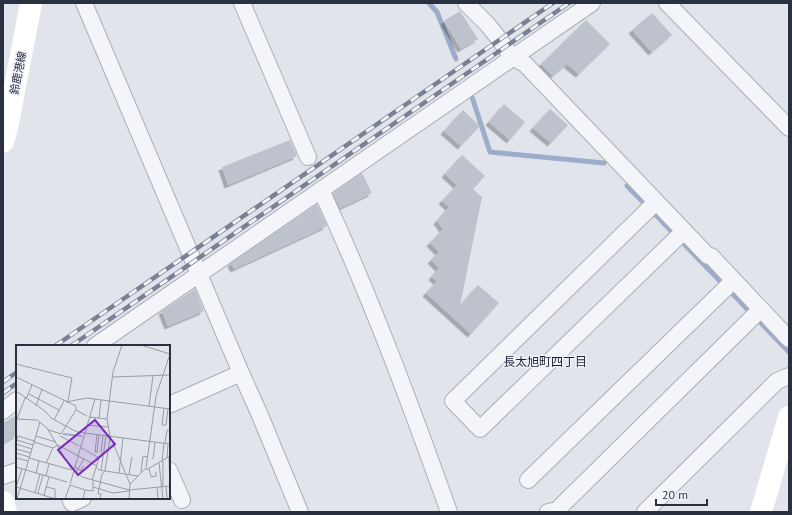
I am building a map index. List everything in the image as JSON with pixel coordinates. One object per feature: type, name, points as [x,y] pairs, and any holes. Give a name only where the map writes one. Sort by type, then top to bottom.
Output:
[{"type":"main road","name":"鈴鹿港線","points":[[3,142],[31,3]]},
{"type":"main road","points":[[761,512],[789,417]]},
{"type":"main road","points":[[3,502],[6,512]]},
{"type":"street","points":[[84,3],[300,512]]},
{"type":"street","points":[[242,3],[308,157]]},
{"type":"street","points":[[466,3],[487,24],[512,57],[525,64],[708,256],[711,256],[760,310],[789,339]]},
{"type":"street","points":[[95,345],[592,3]]},
{"type":"street","points":[[667,3],[789,128]]},
{"type":"street","points":[[320,190],[342,236],[389,347],[449,512]]},
{"type":"street","points":[[656,202],[453,401],[480,429],[684,231]]},
{"type":"street","points":[[528,480],[733,281]]},
{"type":"street","points":[[548,512],[557,510],[760,310]]},
{"type":"street","points":[[170,405],[241,373]]},
{"type":"street","points":[[645,512],[777,381],[789,376]]},
{"type":"street","points":[[3,411],[16,401]]},
{"type":"street","points":[[3,476],[16,471]]},
{"type":"street","points":[[170,472],[182,500]]},
{"type":"street","points":[[70,499],[72,503],[81,499]]},
{"type":"building","points":[[460,11],[478,39],[461,49],[444,21]]},
{"type":"building","points":[[652,13],[672,35],[652,52],[632,30]]},
{"type":"building","points":[[586,20],[610,44],[579,74],[567,64],[553,76],[541,64]]},
{"type":"building","points":[[504,104],[525,122],[510,140],[489,122]]},
{"type":"building","points":[[550,109],[568,125],[551,143],[533,128]]},
{"type":"building","points":[[463,110],[480,126],[461,146],[444,131]]},
{"type":"building","points":[[290,140],[297,156],[228,185],[222,167]]},
{"type":"building","points":[[462,155],[485,176],[473,189],[482,197],[460,306],[478,285],[499,303],[471,334],[426,293],[437,281],[432,277],[439,268],[431,260],[439,252],[430,243],[443,229],[437,221],[449,207],[442,201],[457,185],[445,174]]},
{"type":"building","points":[[362,173],[372,193],[340,208],[333,193]]},
{"type":"building","points":[[317,204],[327,226],[234,269],[231,263]]},
{"type":"building","points":[[195,289],[204,311],[168,326],[162,311]]},
{"type":"building","points":[[16,416],[16,436],[3,443],[3,423]]},
{"type":"waterway","points":[[429,3],[437,12],[456,59]]},
{"type":"waterway","points":[[472,97],[490,152],[604,163]]},
{"type":"waterway","points":[[627,186],[644,203]]},
{"type":"waterway","points":[[655,214],[672,232]]},
{"type":"waterway","points":[[682,242],[720,281]]},
{"type":"waterway","points":[[732,293],[749,311]]},
{"type":"waterway","points":[[759,321],[789,352]]},
{"type":"railway","points":[[56,345],[553,3]]},
{"type":"railway","points":[[72,345],[569,3]]},
{"type":"railway","points":[[3,382],[16,373]]},
{"type":"railway","points":[[3,393],[16,384]]},
{"type":"district","name":"長太旭町四丁目","points":[[545,361]]}]
